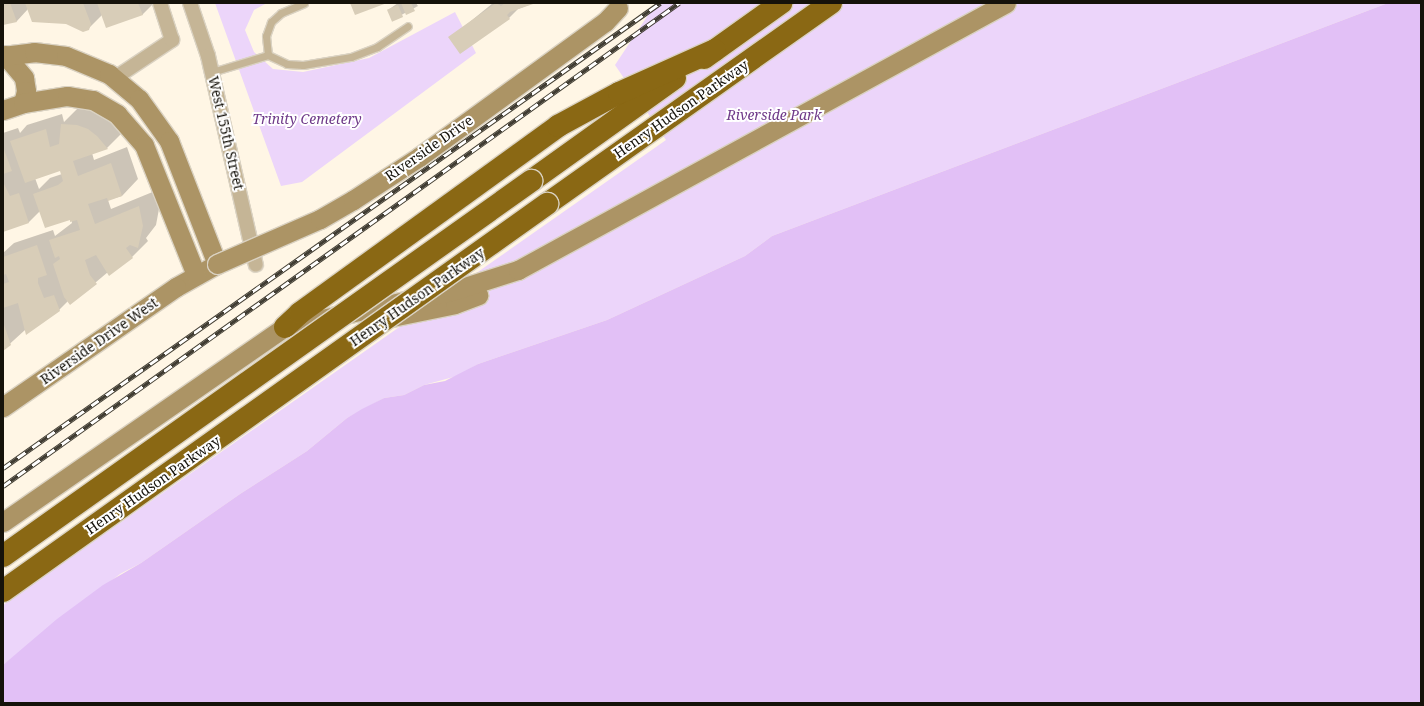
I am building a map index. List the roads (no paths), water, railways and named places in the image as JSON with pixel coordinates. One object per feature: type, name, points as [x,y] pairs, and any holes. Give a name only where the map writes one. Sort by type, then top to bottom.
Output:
[{"type":"highway","name":"Henry Hudson Parkway","points":[[3,556],[781,3]]},
{"type":"highway","name":"Henry Hudson Parkway","points":[[3,591],[831,3]]},
{"type":"highway","points":[[285,327],[300,313],[558,126],[613,95],[715,50]]},
{"type":"main road","points":[[253,349],[280,339],[455,304],[497,286],[518,270],[1006,3]]},
{"type":"main road","name":"Riverside Drive","points":[[196,275],[217,264],[320,219],[353,200],[419,157],[605,22],[618,5]]},
{"type":"main road","points":[[4,55],[34,52],[66,56],[96,67],[114,78],[152,113],[169,141],[188,186],[217,264]]},
{"type":"main road","points":[[4,55],[24,78],[26,91],[23,103]]},
{"type":"main road","points":[[3,110],[23,103],[52,97],[81,98],[94,100],[118,114],[144,145],[196,275]]},
{"type":"main road","points":[[3,522],[119,440],[285,327],[452,291],[518,270]]},
{"type":"main road","name":"Riverside Drive West","points":[[3,407],[196,275]]},
{"type":"street","points":[[114,78],[172,40],[160,3]]},
{"type":"street","name":"West 155th Street","points":[[190,3],[212,72],[256,265]]},
{"type":"lane","points":[[268,55],[266,36],[271,22],[281,13],[304,3]]},
{"type":"lane","points":[[212,72],[268,55],[287,64],[302,65],[344,58],[377,47],[408,26]]},
{"type":"railway","points":[[3,468],[660,3]]},
{"type":"railway","points":[[3,486],[679,3]]},
{"type":"park label","name":"Riverside Park","points":[[774,115]]},
{"type":"park label","name":"Trinity Cemetery","points":[[307,119]]}]
